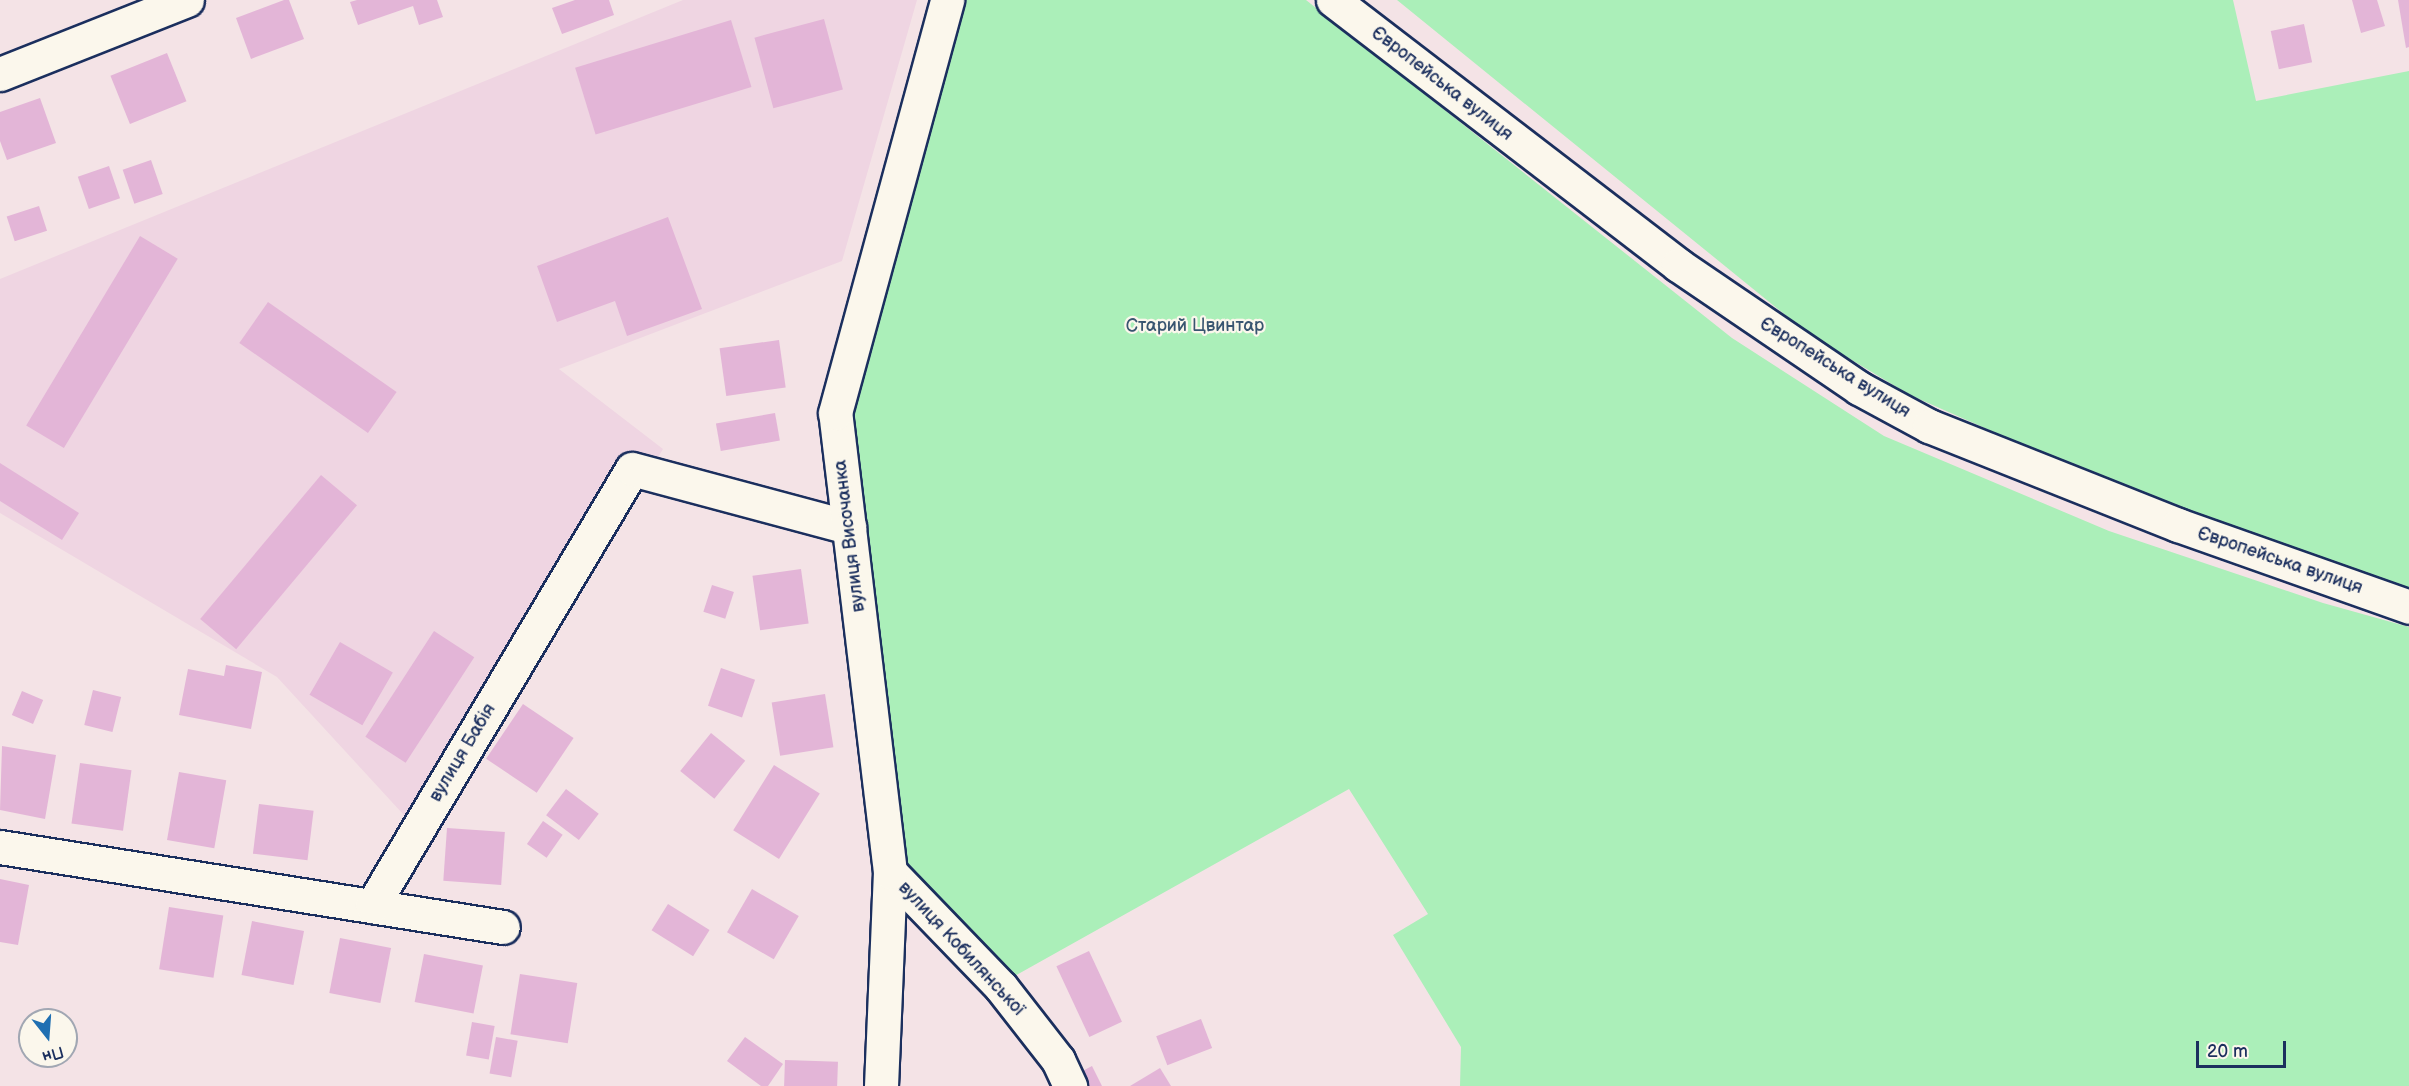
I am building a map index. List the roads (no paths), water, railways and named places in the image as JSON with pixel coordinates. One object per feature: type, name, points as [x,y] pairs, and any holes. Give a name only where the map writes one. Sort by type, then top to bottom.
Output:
[{"type":"street","points":[[0,74],[187,0]]},
{"type":"street","name":"вулиця Височанка","points":[[881,1086],[890,872],[835,412],[947,0]]},
{"type":"street","name":"Європейська вулиця","points":[[1333,0],[1678,265],[1859,388],[1929,426],[2145,513],[2409,607]]},
{"type":"street","name":"вулиця Бабія","points":[[372,906],[632,469],[849,527]]},
{"type":"street","points":[[0,847],[503,927]]},
{"type":"street","name":"вулиця Кобилянської","points":[[890,872],[1000,987],[1058,1060],[1070,1086]]},
{"type":"park label","name":"Старий Цвинтар","points":[[1195,326]]}]
